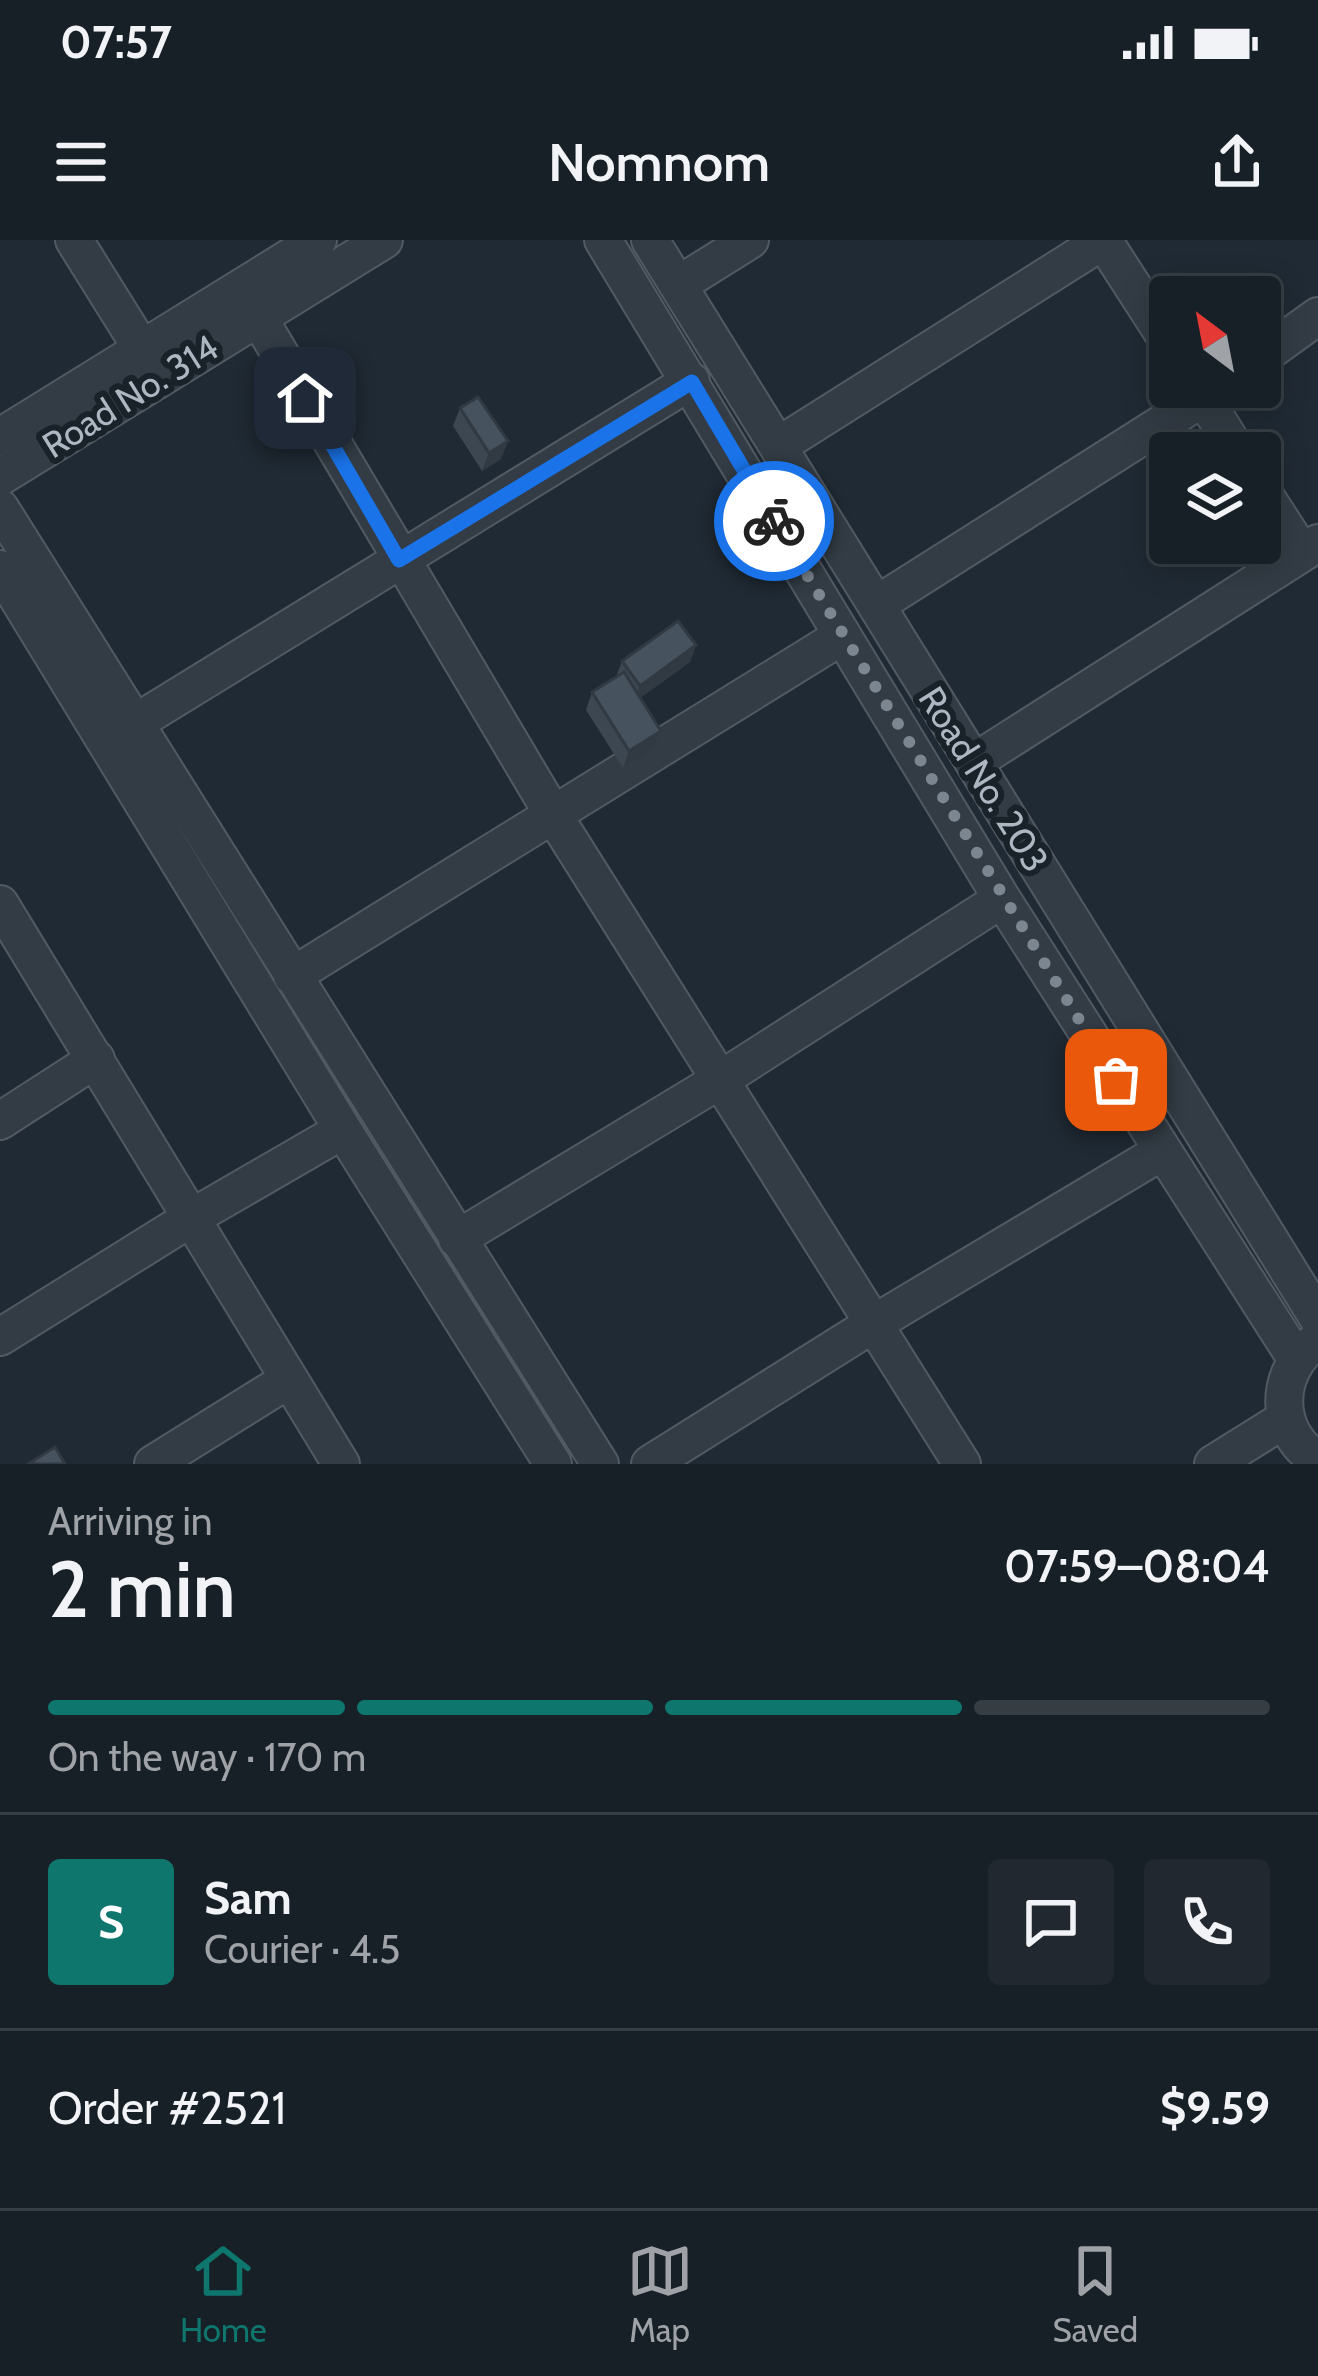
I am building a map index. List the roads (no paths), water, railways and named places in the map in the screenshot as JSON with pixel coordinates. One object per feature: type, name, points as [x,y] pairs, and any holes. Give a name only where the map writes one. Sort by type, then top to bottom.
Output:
[{"type":"street","points":[[74,240],[142,350]]},
{"type":"street","name":"Road No. 314","points":[[0,437],[318,240]]},
{"type":"street","name":"Road No. 314","points":[[0,477],[384,240]]},
{"type":"street","name":"Road No. 203","points":[[603,240],[1161,1152],[1306,1349]]},
{"type":"street","name":"Road No. 203","points":[[650,240],[1318,1318]]},
{"type":"street","points":[[678,285],[750,240]]},
{"type":"street","points":[[778,446],[1104,240],[1149,311]]},
{"type":"street","points":[[1281,343],[1318,316]]},
{"type":"street","points":[[258,317],[554,816],[962,1464]]},
{"type":"street","points":[[135,723],[692,382]]},
{"type":"street","points":[[876,605],[1181,408]]},
{"type":"street","points":[[0,508],[600,1464]]},
{"type":"street","points":[[974,762],[1310,548],[1281,513]]},
{"type":"street","points":[[0,569],[343,1130],[554,1464]]},
{"type":"street","points":[[292,976],[842,636]]},
{"type":"street","points":[[458,1239],[1002,899]]},
{"type":"street","points":[[0,904],[340,1464]]},
{"type":"street","points":[[0,1121],[96,1059]]},
{"type":"street","points":[[0,1337],[190,1218],[343,1130]]},
{"type":"street","points":[[650,1464],[1161,1152]]},
{"type":"street","points":[[1306,1349],[1283,1397],[1286,1419],[1309,1460]]},
{"type":"street","points":[[153,1464],[288,1380]]},
{"type":"street","points":[[1213,1464],[1286,1419]]}]
